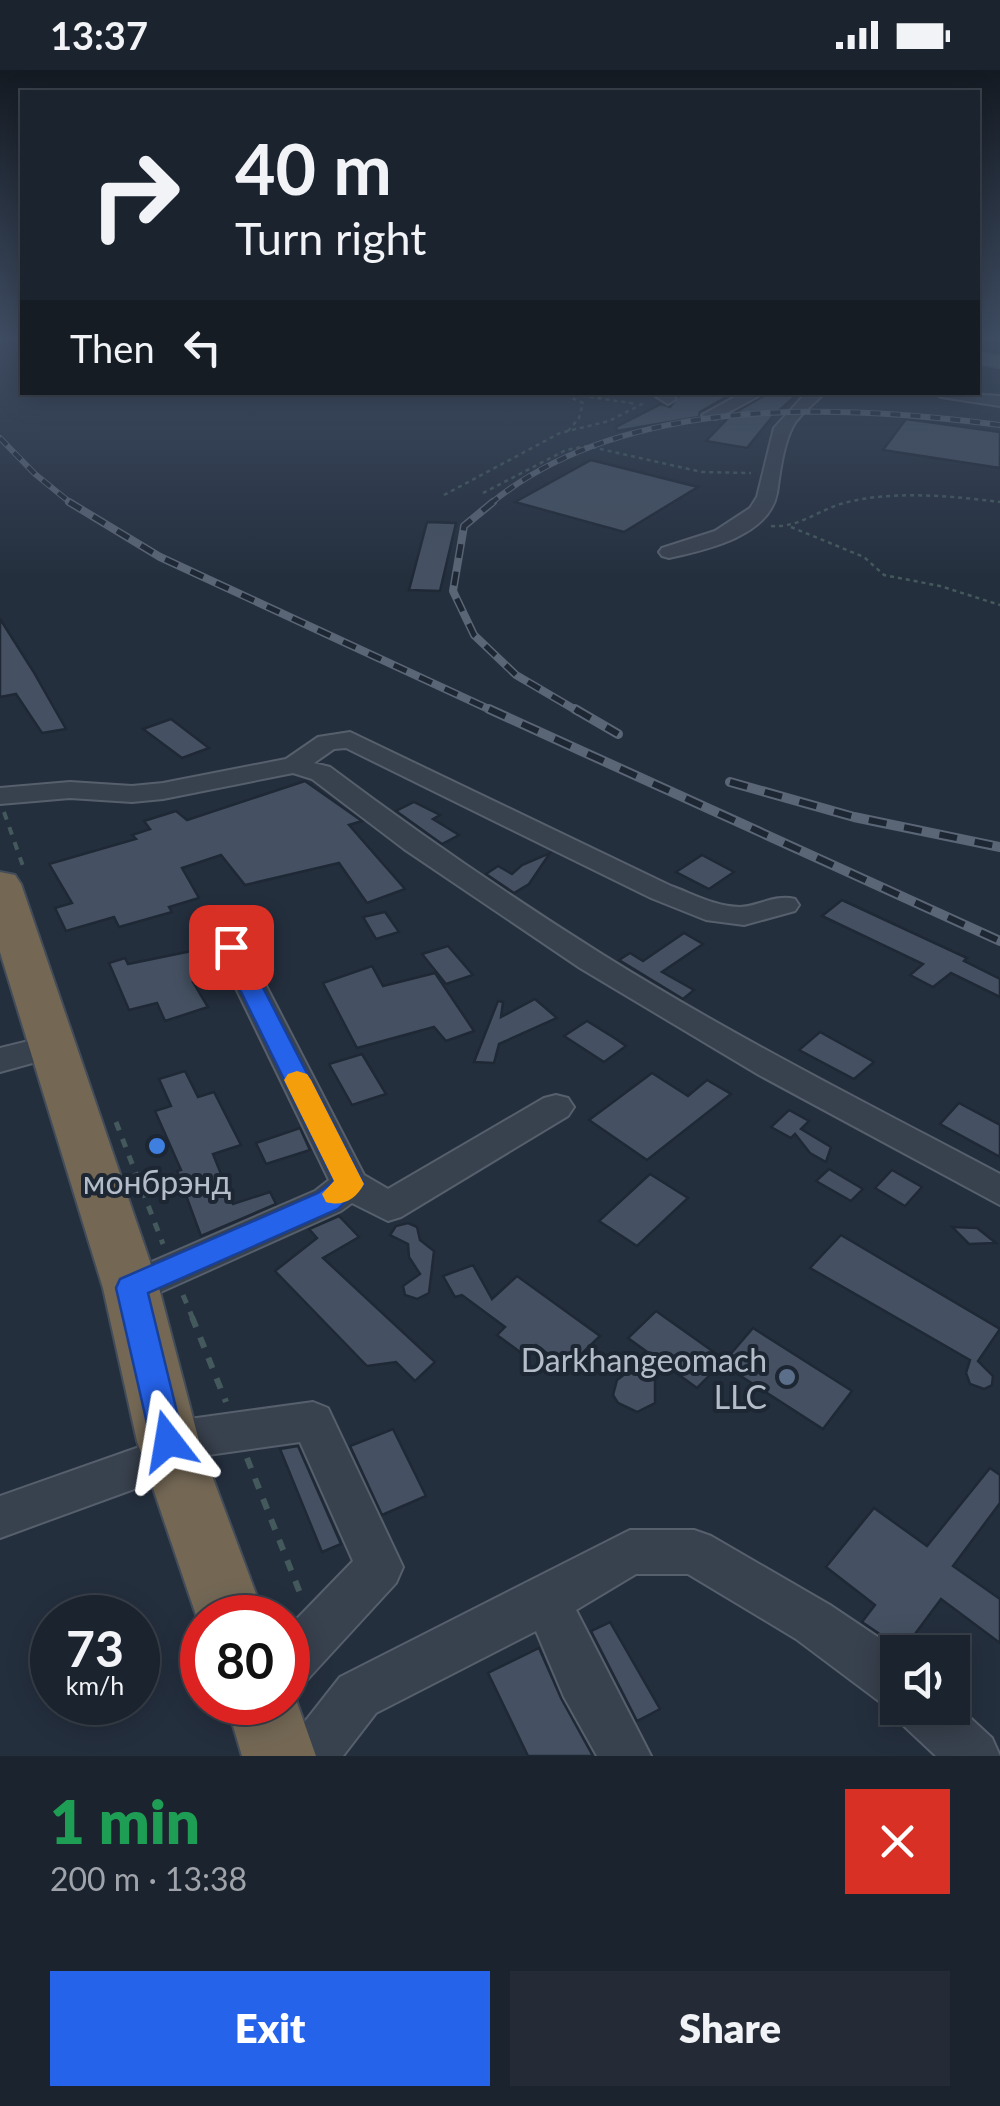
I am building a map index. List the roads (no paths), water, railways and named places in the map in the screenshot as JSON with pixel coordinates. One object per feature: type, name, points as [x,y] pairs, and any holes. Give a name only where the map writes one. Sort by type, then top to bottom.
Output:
[{"type":"highway","points":[[0,884],[131,1288],[170,1448],[223,1595]]},
{"type":"highway","points":[[269,1725],[279,1756]]},
{"type":"street","points":[[669,552],[709,541],[746,522],[768,498],[770,471],[779,461],[781,431],[791,420]]},
{"type":"street","points":[[0,796],[70,790],[132,794],[163,791],[294,764],[327,742],[350,740],[661,892],[717,914],[744,916],[784,904]]},
{"type":"street","points":[[294,764],[321,773],[414,843],[591,961],[771,1067],[1000,1191]]},
{"type":"street","points":[[231,947],[350,1184],[388,1207],[556,1108]]},
{"type":"street","points":[[0,1060],[53,1046]]},
{"type":"street","points":[[131,1288],[328,1201],[350,1184]]},
{"type":"street","points":[[0,1518],[170,1448],[313,1421],[379,1567],[310,1641]]},
{"type":"street","points":[[310,1756],[358,1696],[630,1552],[694,1552],[880,1668]]},
{"type":"street","points":[[546,1598],[582,1679],[625,1756]]},
{"type":"street","points":[[940,1725],[974,1756]]},
{"type":"railway","points":[[490,504],[543,468],[603,442],[703,420]]},
{"type":"railway","points":[[952,420],[1000,425]]},
{"type":"railway","points":[[0,438],[71,503]]},
{"type":"railway","points":[[493,502],[464,526],[453,591],[474,635],[516,675],[579,712]]},
{"type":"railway","points":[[71,503],[160,557],[495,712]]},
{"type":"railway","points":[[489,709],[1000,941]]},
{"type":"railway","points":[[575,709],[618,734]]},
{"type":"railway","points":[[730,782],[854,817],[1000,847]]},
{"type":"place","name":"монбрэнд","points":[[157,1146]]},
{"type":"place","name":"Darkhangeomach LLC","points":[[787,1377]]}]
